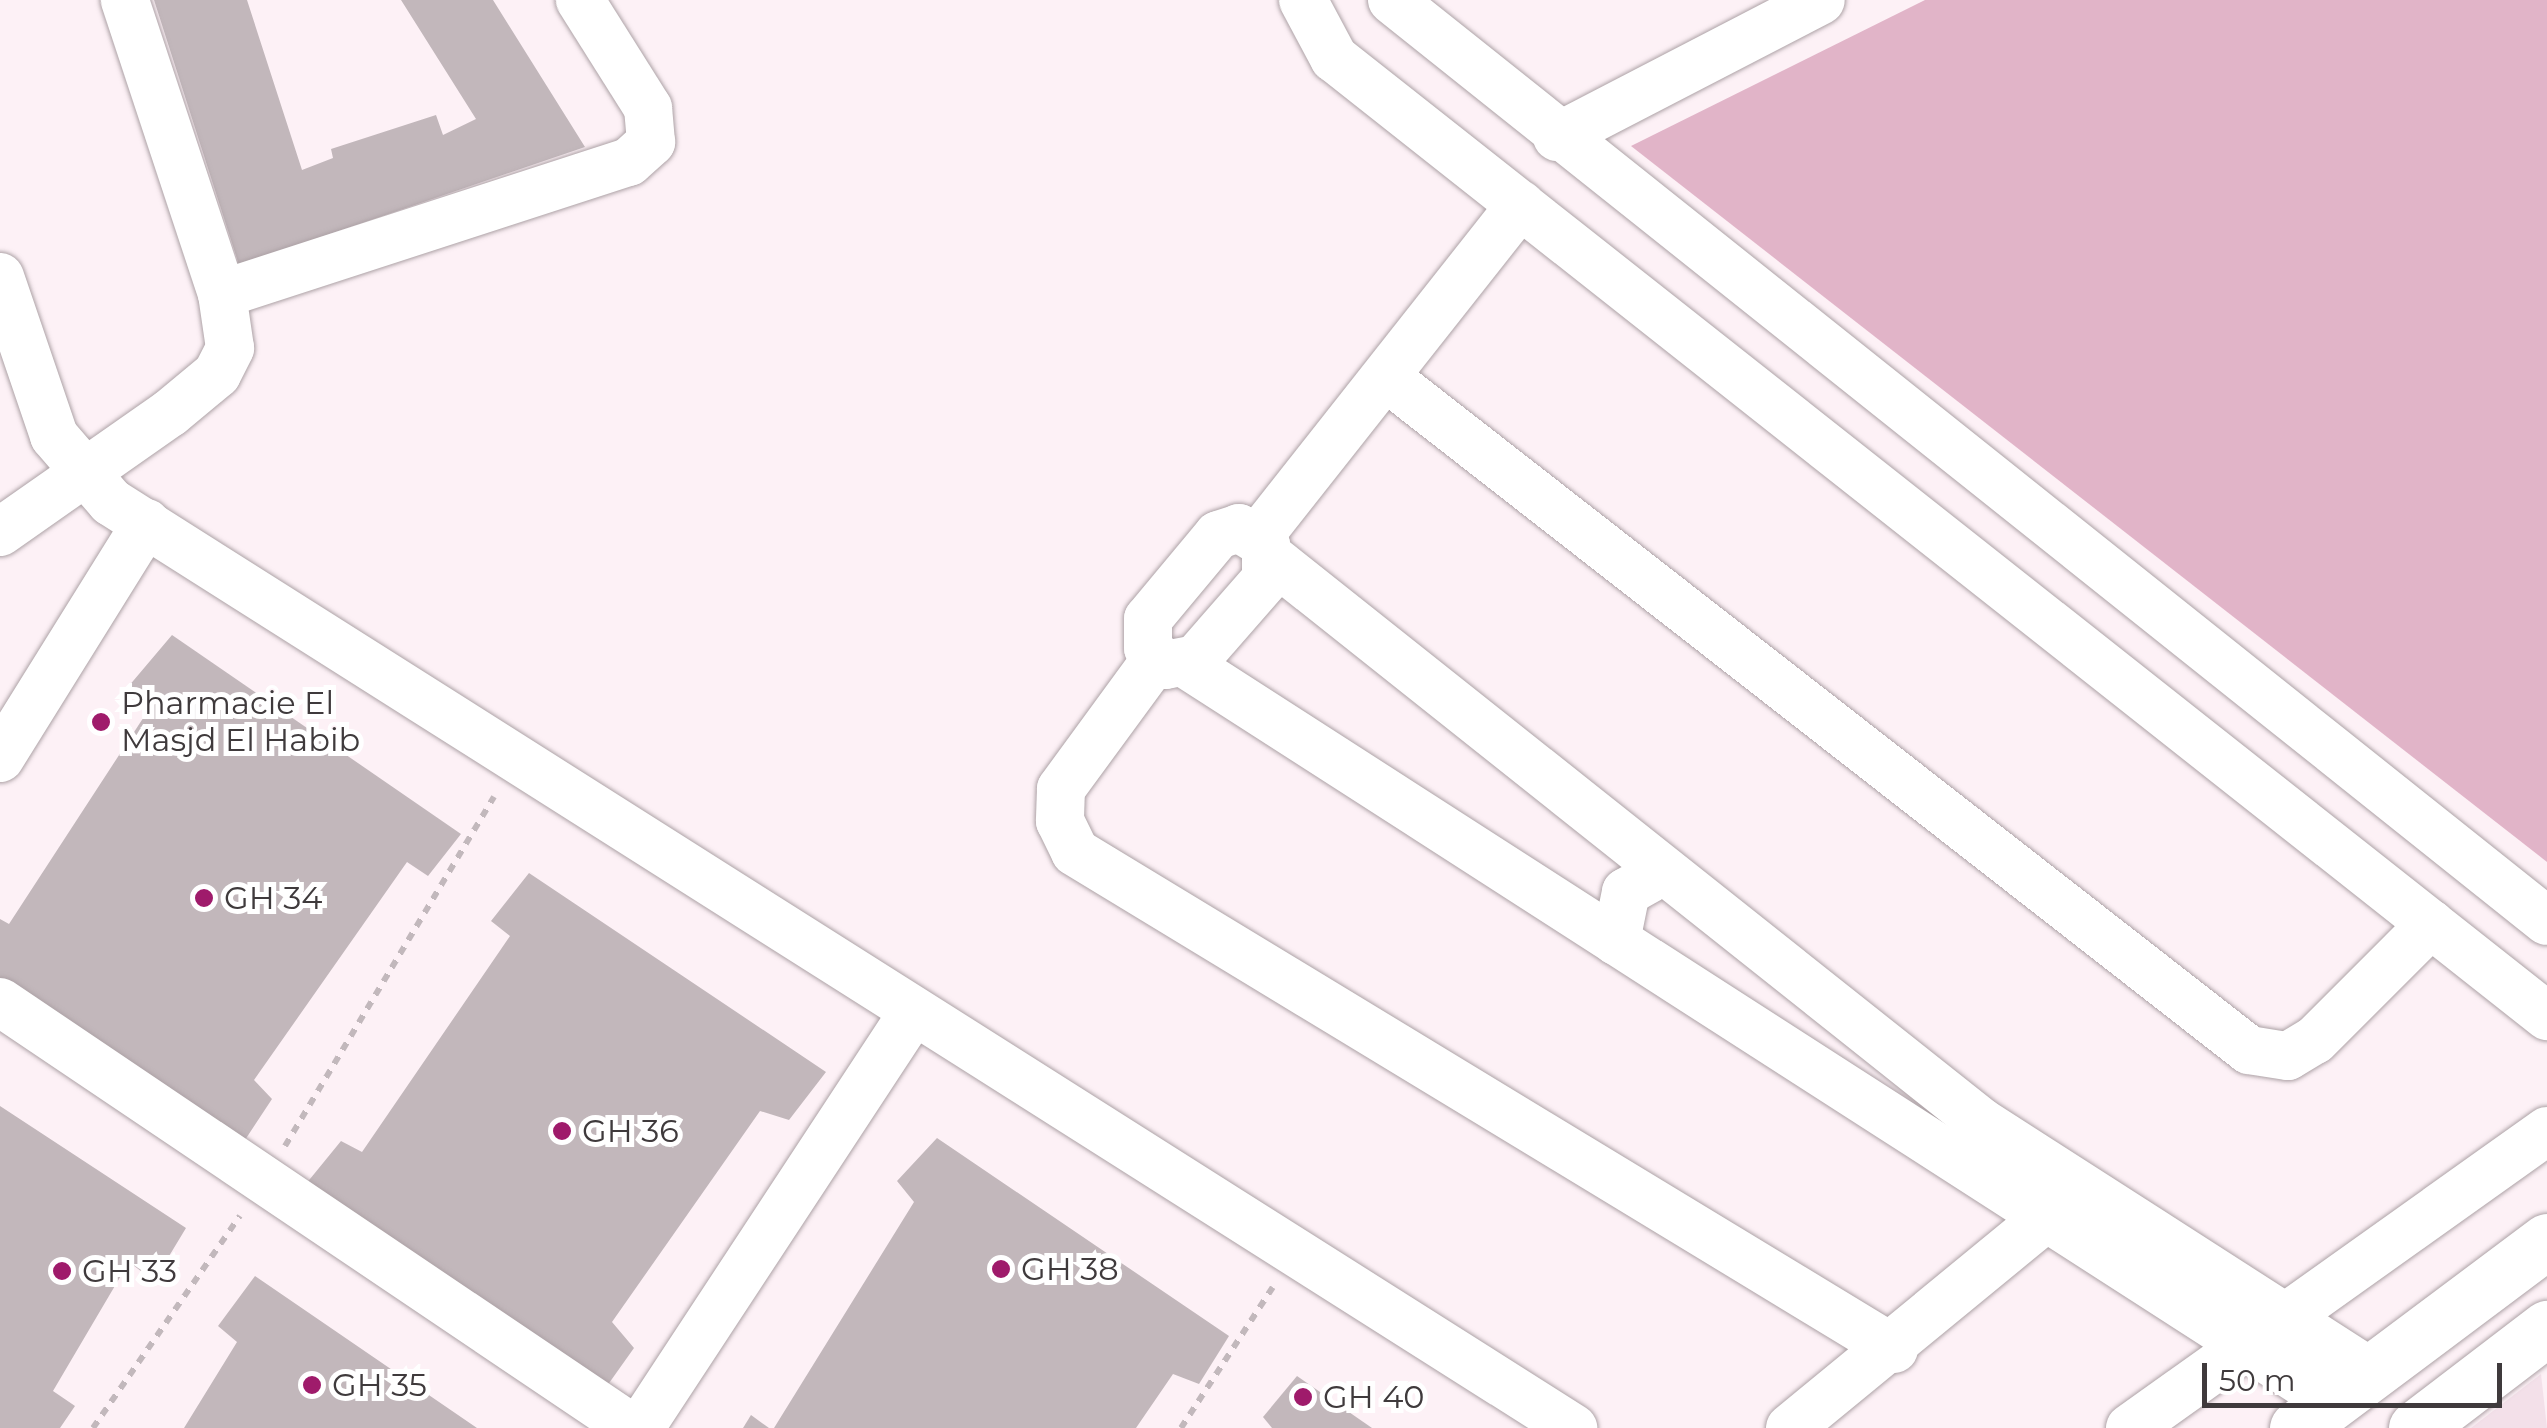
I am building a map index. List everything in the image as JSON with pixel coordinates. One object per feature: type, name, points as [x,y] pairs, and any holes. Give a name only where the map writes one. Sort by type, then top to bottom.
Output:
[{"type":"street","points":[[0,532],[217,374],[230,348],[222,294],[125,0]]},
{"type":"street","points":[[222,294],[629,162],[651,142],[648,108],[580,0]]},
{"type":"street","points":[[1303,0],[1334,58],[2547,1016]]},
{"type":"street","points":[[1392,0],[1557,137],[2547,921]]},
{"type":"street","points":[[1557,137],[1822,0]]},
{"type":"street","points":[[1520,206],[1265,546],[1257,590],[1171,661],[1061,789],[1060,821],[1076,852],[1894,1349]]},
{"type":"street","points":[[0,278],[54,436],[81,474],[146,523],[911,1016],[1573,1428]]},
{"type":"street","points":[[1388,378],[2249,1050],[2288,1056],[2315,1040],[2431,924]]},
{"type":"street","points":[[0,758],[146,523]]},
{"type":"street","points":[[2333,1400],[2244,1345],[2063,1206],[1726,920],[1239,528],[1218,535],[1148,619],[1171,661],[1673,978],[2063,1206],[2284,1313],[2333,1400]]},
{"type":"street","points":[[1616,941],[1626,892],[1663,871]]},
{"type":"street","points":[[1673,978],[1713,967],[1726,920]]},
{"type":"street","points":[[0,1002],[636,1428],[911,1016]]},
{"type":"street","points":[[2130,1428],[2284,1313],[2547,1132]]},
{"type":"street","points":[[1790,1428],[1894,1349],[2063,1206]]},
{"type":"street","points":[[2333,1400],[2547,1240]]},
{"type":"street","points":[[2416,1428],[2547,1328]]},
{"type":"path","points":[[92,1428],[265,1180],[516,760]]},
{"type":"path","points":[[1181,1428],[1294,1254]]},
{"type":"shaded area","points":[[1925,0],[2547,0],[2547,862],[1631,146]]},
{"type":"shaded area","points":[[2541,1374],[2547,1428],[2471,1428]]},
{"type":"building","points":[[154,0],[247,0],[302,170],[333,158],[331,149],[436,115],[443,135],[476,119],[401,0],[493,0],[585,147],[239,265]]},
{"type":"building","name":"GH 34","points":[[172,635],[461,834],[428,876],[407,862],[254,1080],[272,1099],[241,1146],[0,991],[0,919],[9,924],[151,706],[128,687]]},
{"type":"building","name":"GH 36","points":[[529,873],[826,1072],[789,1120],[760,1111],[612,1322],[634,1348],[602,1393],[301,1190],[341,1141],[362,1152],[510,936],[491,921]]},
{"type":"building","name":"GH 33","points":[[0,1106],[186,1228],[154,1281],[129,1262],[53,1391],[75,1406],[60,1428],[0,1428]]},
{"type":"building","name":"GH 38","points":[[937,1138],[1229,1336],[1199,1384],[1173,1374],[1136,1428],[774,1428],[914,1202],[897,1181]]},
{"type":"building","name":"GH 35","points":[[255,1276],[477,1428],[184,1428],[237,1342],[218,1326]]},
{"type":"building","name":"GH 40","points":[[1297,1376],[1372,1428],[1272,1428],[1263,1417]]},
{"type":"building","points":[[751,1415],[769,1428],[743,1428]]},
{"type":"place","name":"Pharmacie El Masjd El Habib","points":[[101,722]]},
{"type":"place","name":"GH 34","points":[[204,898]]},
{"type":"place","name":"GH 36","points":[[562,1131]]},
{"type":"place","name":"GH 38","points":[[1001,1269]]},
{"type":"place","name":"GH 33","points":[[62,1271]]},
{"type":"place","name":"GH 35","points":[[312,1385]]},
{"type":"place","name":"GH 40","points":[[1303,1397]]}]
